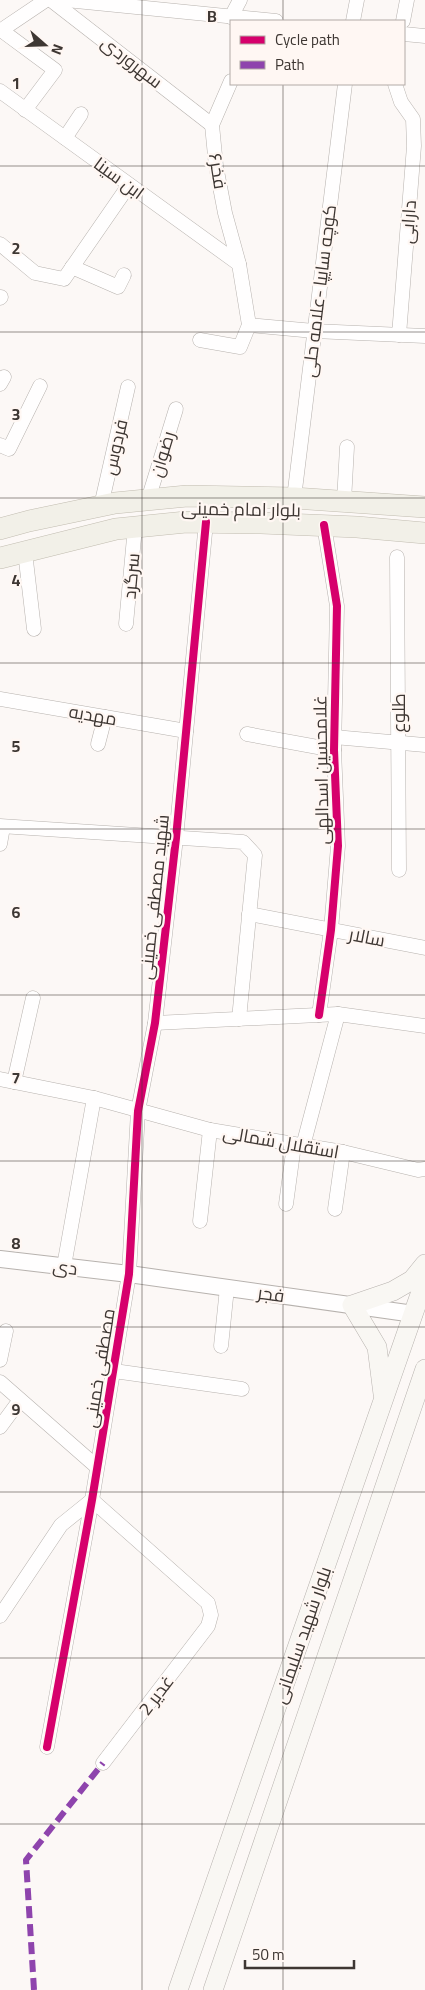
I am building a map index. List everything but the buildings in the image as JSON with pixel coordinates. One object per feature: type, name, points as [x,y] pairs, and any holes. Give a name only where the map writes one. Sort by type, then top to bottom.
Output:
[{"type":"main road","name":"بلوار امام خمینی","points":[[0,529],[101,506],[187,496],[294,498],[425,507]]},
{"type":"main road","name":"بلوار امام خمینی","points":[[0,558],[116,529],[186,522],[324,525],[425,534]]},
{"type":"main road","points":[[384,1399],[377,1347],[352,1305],[393,1290],[412,1280],[425,1264]]},
{"type":"main road","name":"بلوار شهید سلیمانی","points":[[178,1990],[384,1399],[419,1315],[425,1280]]},
{"type":"main road","name":"بلوار شهید سلیمانی","points":[[212,1990],[425,1369]]},
{"type":"street","points":[[25,110],[55,70],[1,30],[46,0]]},
{"type":"street","name":"سهروردی","points":[[51,0],[212,125]]},
{"type":"street","points":[[66,0],[258,20]]},
{"type":"street","points":[[231,17],[240,0]]},
{"type":"street","points":[[353,20],[357,0]]},
{"type":"street","points":[[403,20],[407,0]]},
{"type":"street","points":[[405,34],[425,36]]},
{"type":"street","name":"فخر۶","points":[[230,83],[212,125],[216,166],[225,213],[239,264],[248,325]]},
{"type":"street","name":"کوچه سایپا -علامه حلی","points":[[294,498],[345,85]]},
{"type":"street","name":"دارابی","points":[[395,85],[401,102],[413,119],[414,146],[399,335]]},
{"type":"street","name":"ابن سینا","points":[[0,92],[239,264]]},
{"type":"street","points":[[64,138],[81,114]]},
{"type":"street","points":[[0,244],[35,272],[64,279],[129,185]]},
{"type":"street","points":[[72,267],[118,287],[124,275]]},
{"type":"street","points":[[200,340],[240,347],[248,325],[314,331],[425,336]]},
{"type":"street","points":[[0,445],[9,449],[40,386]]},
{"type":"street","name":"فردوس","points":[[101,506],[128,387]]},
{"type":"street","name":"رضوان","points":[[148,500],[176,408]]},
{"type":"street","points":[[344,501],[347,447]]},
{"type":"street","name":"شهید مصطفی خمینی","points":[[129,1274],[138,1111],[155,1023],[176,838],[206,522]]},
{"type":"street","name":"غلامحسین اسدالهی","points":[[319,1015],[331,930],[338,846],[334,743],[337,606],[324,525]]},
{"type":"street","name":"سرگرد","points":[[126,624],[135,527]]},
{"type":"street","points":[[25,552],[34,629]]},
{"type":"street","name":"طلوع","points":[[397,557],[399,870]]},
{"type":"street","name":"مهدیه","points":[[0,699],[186,731]]},
{"type":"street","points":[[98,744],[105,717]]},
{"type":"street","points":[[247,734],[334,743],[398,742],[425,745]]},
{"type":"street","points":[[0,844],[1,827],[243,842],[255,855],[239,1019]]},
{"type":"street","name":"سالار","points":[[249,914],[425,948]]},
{"type":"street","points":[[7,1080],[33,998]]},
{"type":"street","points":[[155,1023],[338,1014],[425,1026]]},
{"type":"street","points":[[286,1204],[299,1146],[338,1014]]},
{"type":"street","name":"استقلال شمالی","points":[[7,1080],[94,1098],[210,1130],[343,1152],[418,1170],[425,1169]]},
{"type":"street","points":[[64,1266],[94,1098]]},
{"type":"street","points":[[200,1221],[210,1130]]},
{"type":"street","points":[[335,1209],[343,1152]]},
{"type":"street","name":"دی","points":[[0,1259],[129,1274]]},
{"type":"street","name":"فجر","points":[[129,1274],[419,1315]]},
{"type":"street","name":"مصطفی خمینی","points":[[47,1747],[98,1466],[129,1274]]},
{"type":"street","points":[[221,1346],[227,1288]]},
{"type":"street","points":[[0,1360],[6,1330]]},
{"type":"street","points":[[114,1371],[242,1390]]},
{"type":"street","points":[[0,1382],[98,1466]]},
{"type":"street","points":[[0,1427],[20,1400]]},
{"type":"street","points":[[0,1616],[61,1525],[92,1500]]},
{"type":"street","name":"غدير 2","points":[[92,1500],[208,1603],[211,1615],[208,1626],[103,1764]]},
{"type":"marked path","points":[[34,1990],[26,1860],[103,1763]]},
{"type":"cycle path","points":[[47,1747],[92,1500],[129,1274],[138,1111],[155,1023],[176,838],[206,522]]},
{"type":"cycle path","points":[[319,1015],[331,930],[338,846],[334,750],[337,606],[324,525]]}]
